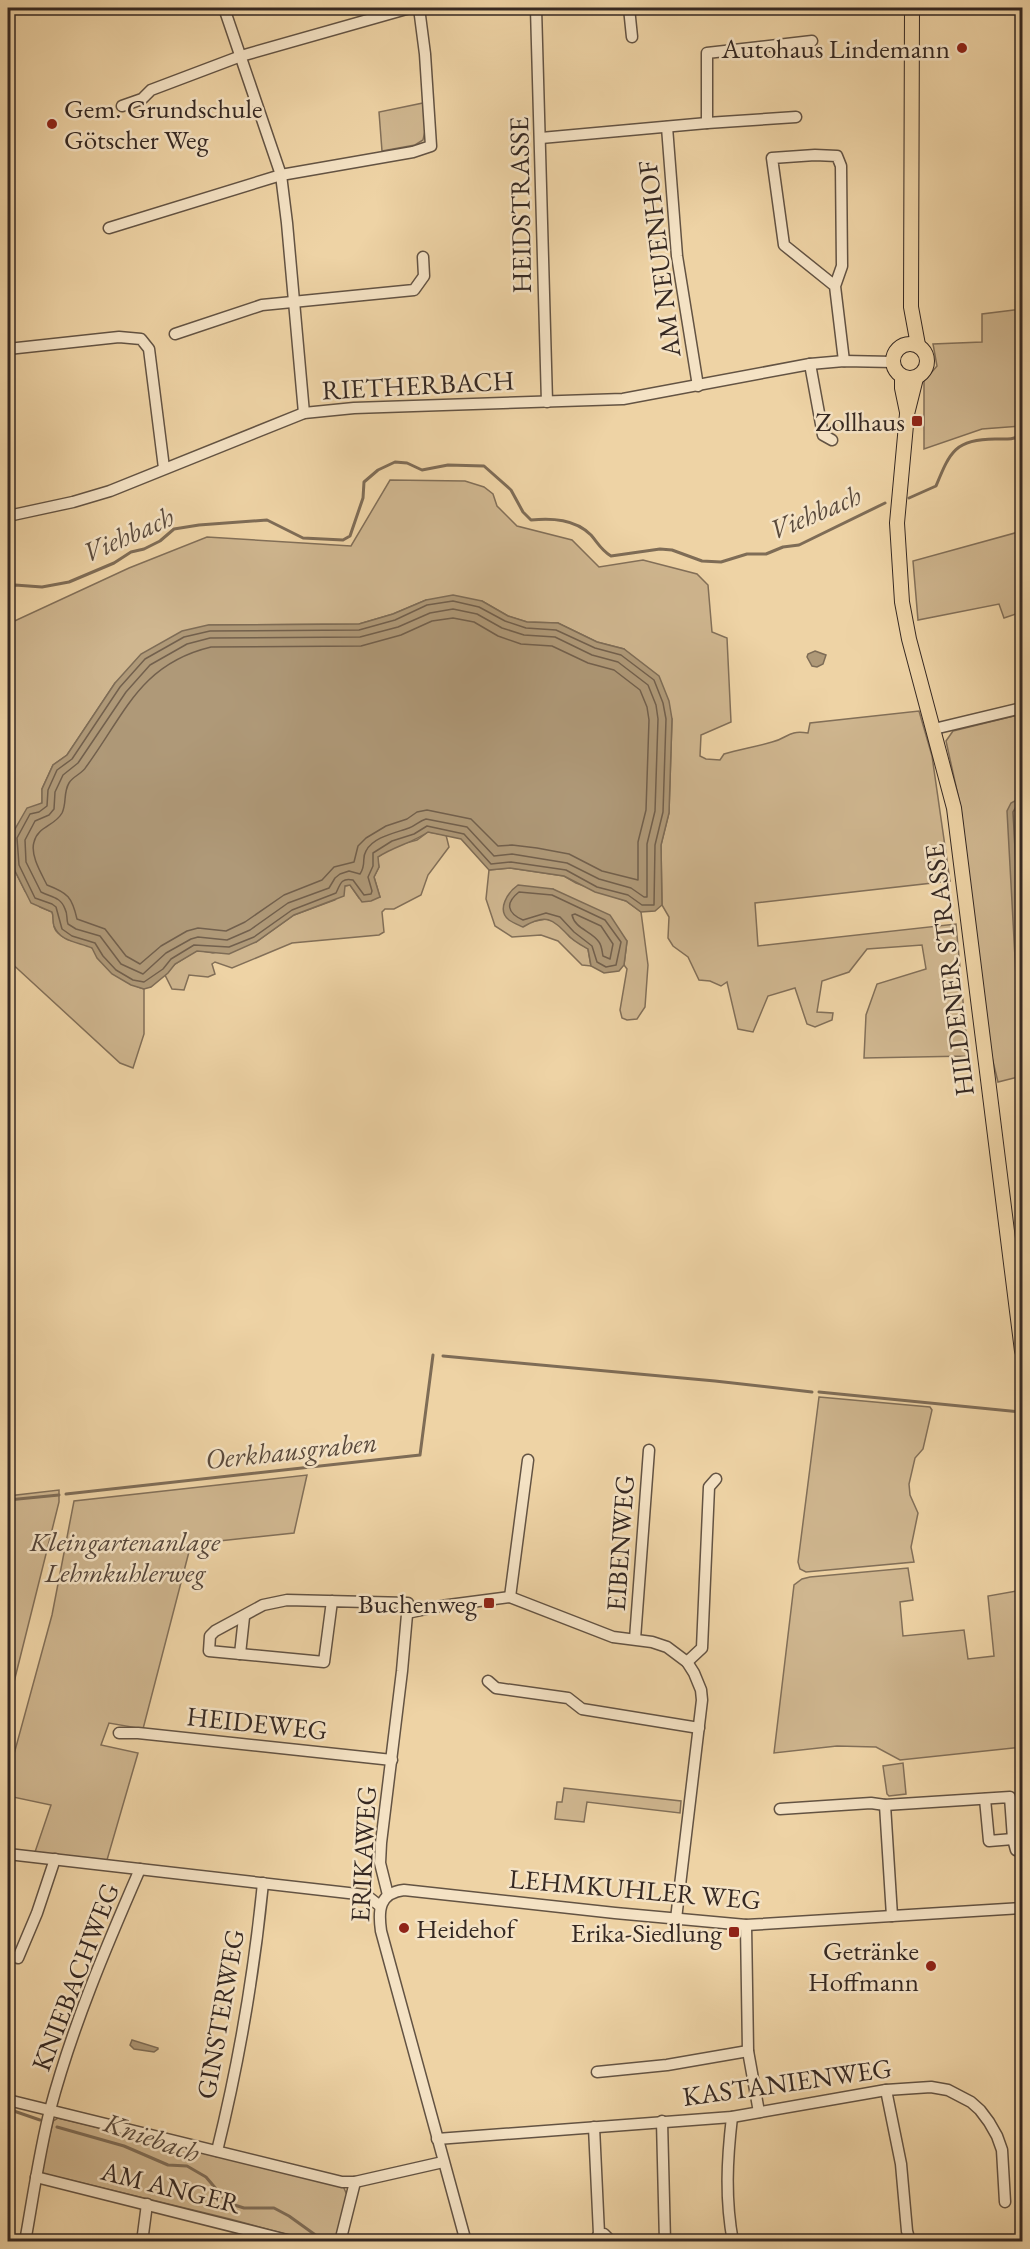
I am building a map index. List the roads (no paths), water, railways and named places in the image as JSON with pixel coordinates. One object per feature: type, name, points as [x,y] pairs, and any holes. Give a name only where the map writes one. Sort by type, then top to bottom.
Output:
[{"type":"main road","points":[[911,345],[912,8]]},
{"type":"main road","points":[[911,345],[928,358],[923,373],[909,377],[894,369],[893,362],[898,348],[911,345]]},
{"type":"main road","name":"HILDENER STRASSE","points":[[909,377],[897,523],[902,602],[909,639],[954,808],[1023,1351]]},
{"type":"street","points":[[224,8],[280,175],[287,223],[304,413]]},
{"type":"street","points":[[122,106],[142,99],[151,90],[241,56],[410,8]]},
{"type":"street","points":[[109,228],[280,175],[431,147],[425,54],[419,8]]},
{"type":"street","name":"HEIDSTRASSE","points":[[536,8],[547,402]]},
{"type":"street","points":[[629,8],[632,37]]},
{"type":"street","points":[[707,123],[707,53],[812,41]]},
{"type":"street","points":[[541,138],[796,117]]},
{"type":"street","name":"AM NEUENHOF","points":[[667,127],[677,256],[698,386]]},
{"type":"street","points":[[835,286],[784,244],[772,158],[837,156],[841,166],[842,266],[835,286],[844,361]]},
{"type":"street","points":[[175,334],[262,305],[414,290],[424,276],[423,257]]},
{"type":"street","points":[[8,349],[120,337],[141,339],[149,349],[164,468]]},
{"type":"street","name":"RIETHERBACH","points":[[8,516],[73,502],[110,491],[304,413],[354,408],[623,399],[810,364],[844,361],[893,362]]},
{"type":"street","points":[[810,364],[823,435],[832,440]]},
{"type":"street","points":[[934,729],[1023,708]]},
{"type":"street","name":"EIBENWEG","points":[[635,1639],[649,1450]]},
{"type":"street","points":[[510,1597],[528,1460]]},
{"type":"street","points":[[687,1662],[702,1648],[709,1488],[716,1479]]},
{"type":"street","points":[[332,1601],[324,1662],[208,1651],[210,1636],[215,1631],[263,1605],[287,1600],[332,1601],[408,1608],[510,1597],[613,1637],[635,1639],[667,1647],[687,1662],[701,1690],[699,1728],[676,1919]]},
{"type":"street","name":"ERIKAWEG","points":[[408,1608],[380,1863],[388,1895],[380,1906],[379,1917],[466,2241]]},
{"type":"street","points":[[240,1654],[244,1617]]},
{"type":"street","points":[[488,1681],[496,1688],[568,1698],[582,1709],[699,1728]]},
{"type":"street","name":"HEIDEWEG","points":[[118,1733],[138,1733],[392,1760]]},
{"type":"street","points":[[780,1809],[1010,1797],[1014,1844],[989,1841],[985,1799]]},
{"type":"street","points":[[885,1805],[891,1916]]},
{"type":"street","points":[[8,1854],[366,1895],[380,1906]]},
{"type":"street","points":[[18,1958],[37,1913],[55,1859]]},
{"type":"street","name":"KNIEBACHWEG","points":[[25,2241],[50,2111],[77,2026],[111,1936],[141,1869]]},
{"type":"street","name":"GINSTERWEG","points":[[217,2151],[245,2022],[256,1958],[263,1883]]},
{"type":"street","name":"LEHMKUHLER WEG","points":[[388,1895],[404,1890],[746,1925],[1023,1908]]},
{"type":"street","points":[[746,1925],[748,2051],[759,2112]]},
{"type":"street","points":[[597,2072],[667,2065],[748,2051]]},
{"type":"street","name":"KASTANIENWEG","points":[[437,2139],[732,2117],[886,2090],[931,2086],[948,2090],[971,2102],[980,2110],[997,2136],[1002,2150],[1005,2202]]},
{"type":"street","points":[[886,2090],[901,2164],[907,2231],[910,2241]]},
{"type":"street","name":"AM ANGER","points":[[8,2100],[326,2178],[355,2182],[443,2162]]},
{"type":"street","points":[[732,2117],[727,2160],[727,2201],[733,2241]]},
{"type":"street","points":[[662,2121],[665,2241]]},
{"type":"street","points":[[594,2127],[596,2238],[604,2234],[608,2241]]},
{"type":"street","name":"AM ANGER","points":[[36,2177],[295,2241]]},
{"type":"street","points":[[340,2241],[355,2182]]},
{"type":"street","points":[[142,2241],[147,2204]]},
{"type":"water","points":[[453,595],[482,601],[508,616],[527,622],[558,623],[597,642],[624,649],[659,676],[669,701],[672,719],[669,813],[661,845],[662,905],[655,911],[641,912],[626,901],[595,892],[564,876],[510,868],[489,870],[461,839],[428,832],[378,857],[379,867],[374,877],[380,897],[362,902],[350,885],[345,886],[344,896],[294,915],[256,942],[229,954],[197,951],[175,964],[151,987],[144,989],[131,985],[112,974],[97,958],[92,948],[60,935],[54,926],[52,912],[31,903],[13,867],[11,836],[27,808],[42,803],[42,789],[53,765],[67,755],[115,683],[141,654],[182,631],[208,625],[359,624],[393,614],[426,600]]},
{"type":"water","points":[[815,651],[826,655],[823,664],[817,667],[812,666],[807,657]]},
{"type":"water","points":[[1022,797],[1022,1004],[1017,994],[1007,811],[1011,803]]},
{"type":"water","points":[[518,885],[553,889],[610,915],[627,941],[624,965],[619,971],[604,973],[591,966],[588,949],[572,939],[553,922],[537,920],[523,927],[509,920],[505,916],[503,906],[507,897]]},
{"type":"water","points":[[132,2040],[158,2049],[154,2052],[134,2049],[130,2045]]},
{"type":"waterway","name":"Viehbach","points":[[909,498],[936,486],[950,456],[962,445],[982,440],[1016,438],[1022,435]]},
{"type":"waterway","name":"Viehbach","points":[[8,593],[15,585],[42,587],[69,582],[114,563],[131,552],[144,549],[160,541],[174,529],[199,525],[267,520],[303,538],[343,540],[350,536],[363,498],[364,482],[378,470],[395,462],[407,463],[422,470],[448,465],[484,466],[511,490],[523,512],[531,520],[555,520],[578,526],[591,535],[611,556],[660,549],[672,550],[702,561],[721,562],[747,554],[766,554],[783,547],[799,545],[885,503]]},
{"type":"waterway","name":"Oerkhausgraben","points":[[66,1494],[420,1455],[433,1355]]},
{"type":"waterway","name":"Oerkhausgraben","points":[[443,1356],[812,1392]]},
{"type":"waterway","name":"Oerkhausgraben","points":[[819,1392],[1021,1412]]},
{"type":"waterway","name":"Oerkhausgraben","points":[[8,1500],[59,1495]]},
{"type":"waterway","name":"Kniebach","points":[[8,2109],[40,2120]]},
{"type":"waterway","name":"Kniebach","points":[[57,2127],[124,2146],[168,2165],[187,2166],[206,2177],[228,2203],[244,2208],[274,2208],[321,2239]]},
{"type":"place","name":"Autohaus Lindemann","points":[[962,48]]},
{"type":"place","name":"Gem. Grundschule Götscher Weg","points":[[52,124]]},
{"type":"place","name":"Zollhaus","points":[[917,421]]},
{"type":"place","name":"Buchenweg","points":[[489,1603]]},
{"type":"place","name":"Heidehof","points":[[404,1928]]},
{"type":"place","name":"Erika-Siedlung","points":[[734,1932]]},
{"type":"place","name":"Getränke Hoffmann","points":[[931,1966]]},
{"type":"park label","name":"Kleingartenanlage Lehmkuhlerweg","points":[[125,1556]]}]
